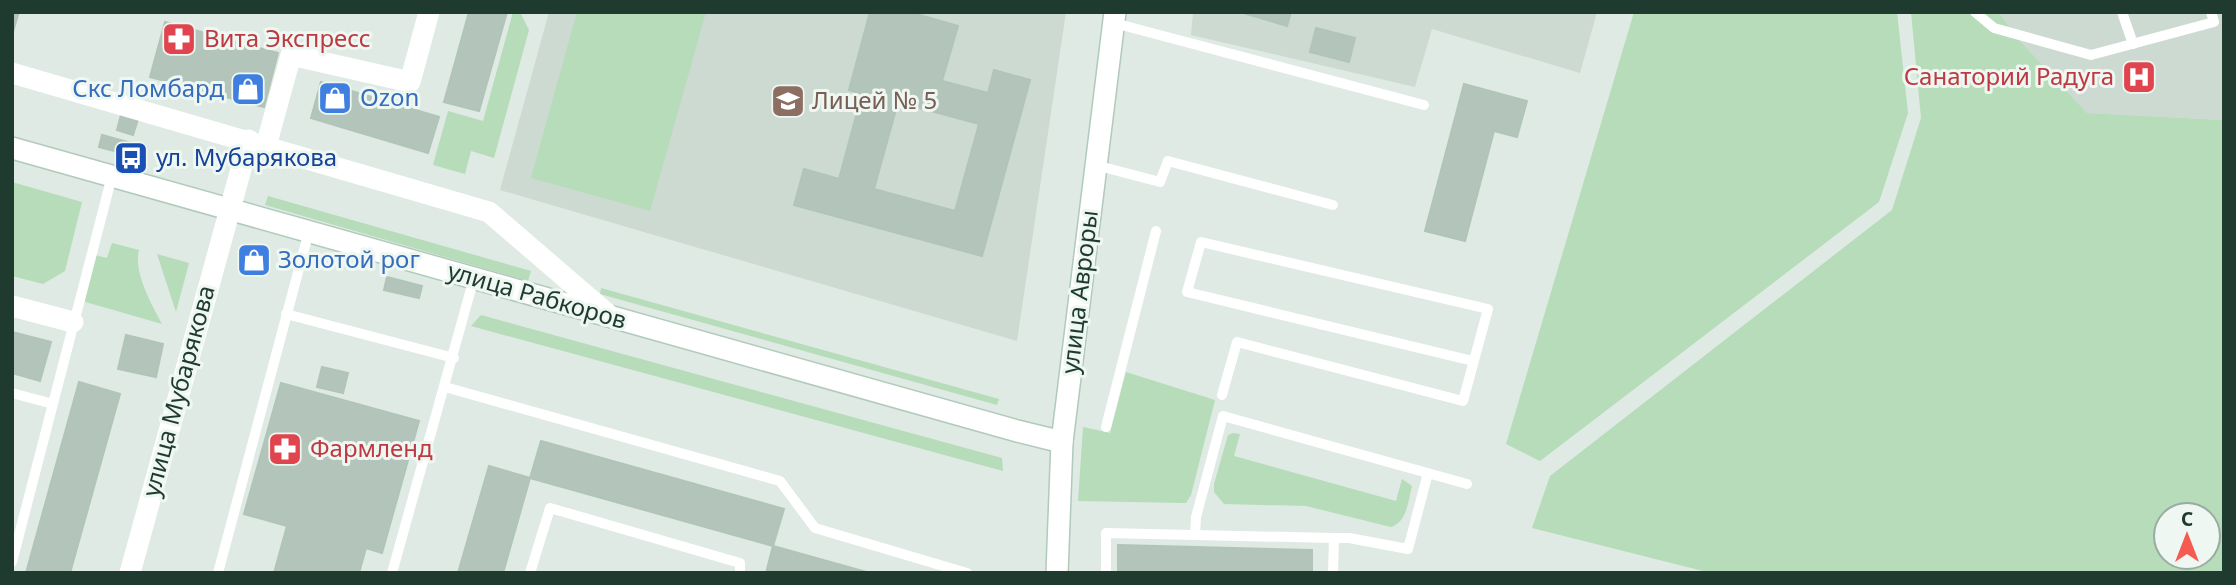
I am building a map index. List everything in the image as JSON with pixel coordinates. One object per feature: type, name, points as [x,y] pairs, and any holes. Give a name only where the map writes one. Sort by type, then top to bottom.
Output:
[{"type":"street","name":"улица Мубарякова","points":[[130,573],[229,209],[291,55],[410,82],[429,12]]},
{"type":"street","name":"улица Авроры","points":[[1057,573],[1062,442],[1114,18]]},
{"type":"street","points":[[12,73],[489,212],[611,317]]},
{"type":"street","name":"улица Рабкоров","points":[[12,148],[1062,442]]},
{"type":"street","points":[[12,306],[73,322]]},
{"type":"lane","points":[[1975,12],[1994,28],[2091,55],[2214,22],[2211,12]]},
{"type":"lane","points":[[2122,12],[2133,44]]},
{"type":"lane","points":[[1114,18],[1424,105]]},
{"type":"lane","points":[[1095,165],[1160,182],[1168,161],[1333,205]]},
{"type":"lane","points":[[12,562],[112,176]]},
{"type":"lane","points":[[1106,427],[1156,231]]},
{"type":"lane","points":[[218,573],[309,232]]},
{"type":"lane","points":[[1222,395],[1237,342],[1463,401],[1488,309],[1201,243],[1187,292],[1473,361]]},
{"type":"lane","points":[[392,573],[454,358],[474,278]]},
{"type":"lane","points":[[286,314],[454,358]]},
{"type":"lane","points":[[445,387],[780,481],[815,528],[967,573]]},
{"type":"lane","points":[[12,393],[52,404]]},
{"type":"lane","points":[[1195,535],[1196,517],[1223,416],[1467,484]]},
{"type":"lane","points":[[1106,573],[1106,533],[1349,538],[1408,549],[1428,473]]},
{"type":"lane","points":[[530,573],[550,508],[740,563],[740,573]]},
{"type":"lane","points":[[1334,538],[1334,573]]},
{"type":"shaded area","name":"Лицей № 5","points":[[549,12],[1066,12],[1017,341],[500,190]]},
{"type":"shaded area","points":[[1193,12],[1597,12],[1580,73],[1432,29],[1415,87],[1191,35]]},
{"type":"shaded area","name":"Санаторий Радуга","points":[[1998,12],[2224,12],[2224,120],[2087,113],[2021,42]]},
{"type":"green space","points":[[513,12],[520,12],[529,30],[494,158],[471,151],[465,174],[433,165],[448,111],[483,121]]},
{"type":"green space","points":[[577,12],[706,12],[650,211],[531,178]]},
{"type":"green space","points":[[1634,12],[1897,12],[1908,113],[1879,202],[1540,461],[1506,444]]},
{"type":"green space","points":[[1911,12],[1998,12],[2021,42],[2087,113],[2224,120],[2224,573],[1711,573],[1532,528],[1550,476],[1892,210],[1921,118]]},
{"type":"green space","points":[[12,182],[82,202],[65,271],[43,284],[12,276]]},
{"type":"green space","points":[[268,196],[531,271],[528,281],[265,205]]},
{"type":"green space","points":[[112,243],[139,250],[141,278],[162,324],[82,301],[95,255],[107,258]]},
{"type":"green space","points":[[157,254],[189,263],[176,312]]},
{"type":"green space","points":[[601,288],[999,399],[997,405],[600,294]]},
{"type":"green space","points":[[481,315],[1002,458],[1003,471],[471,326]]},
{"type":"green space","points":[[1126,372],[1215,400],[1191,495],[1186,503],[1078,501],[1083,427],[1110,433]]},
{"type":"green space","points":[[1240,434],[1234,456],[1396,501],[1402,479],[1412,486],[1404,516],[1391,527],[1306,506],[1224,504],[1214,492],[1214,484],[1228,435]]},
{"type":"building","points":[[469,12],[507,12],[479,111],[444,102]]},
{"type":"building","points":[[870,12],[909,12],[958,26],[942,81],[988,93],[994,70],[1030,80],[982,256],[794,205],[804,169],[839,179],[862,94],[849,90]],"holes":[[[898,102],[979,124],[955,211],[874,189]]]},
{"type":"building","points":[[1240,12],[1291,12],[1287,26]]},
{"type":"building","points":[[12,13],[18,15],[12,35]]},
{"type":"building","points":[[165,22],[278,53],[264,107],[150,77]]},
{"type":"building","points":[[1316,28],[1355,38],[1349,62],[1310,52]]},
{"type":"building","points":[[321,82],[439,117],[428,153],[311,118]]},
{"type":"building","points":[[1464,84],[1527,101],[1517,137],[1494,131],[1465,241],[1425,231]]},
{"type":"building","points":[[122,111],[139,116],[133,135],[117,130]]},
{"type":"building","points":[[102,135],[146,147],[142,158],[99,147]]},
{"type":"building","points":[[387,277],[422,286],[419,298],[384,290]]},
{"type":"building","points":[[12,332],[51,342],[40,381],[12,373]]},
{"type":"building","points":[[126,335],[163,344],[156,377],[118,369]]},
{"type":"building","points":[[322,367],[348,373],[343,393],[317,387]]},
{"type":"building","points":[[79,382],[120,394],[70,573],[26,573]]},
{"type":"building","points":[[281,383],[419,421],[382,553],[366,548],[359,573],[274,573],[287,526],[244,514]]},
{"type":"building","points":[[541,441],[784,509],[773,546],[530,478]]},
{"type":"building","points":[[489,466],[530,478],[503,573],[458,573]]},
{"type":"building","points":[[1118,545],[1312,550],[1312,573],[1118,573]]},
{"type":"building","points":[[773,546],[870,573],[766,573]]},
{"type":"place","name":"Вита Экспресс","points":[[179,39]]},
{"type":"place","name":"Санаторий Радуга","points":[[2139,77]]},
{"type":"place","name":"Скс Ломбард","points":[[248,89]]},
{"type":"place","name":"Ozon","points":[[335,98]]},
{"type":"place","name":"Лицей № 5","points":[[788,101]]},
{"type":"place","name":"ул. Мубарякова","points":[[131,158]]},
{"type":"place","name":"Золотой рог","points":[[254,260]]},
{"type":"place","name":"Фармленд","points":[[285,449]]}]
